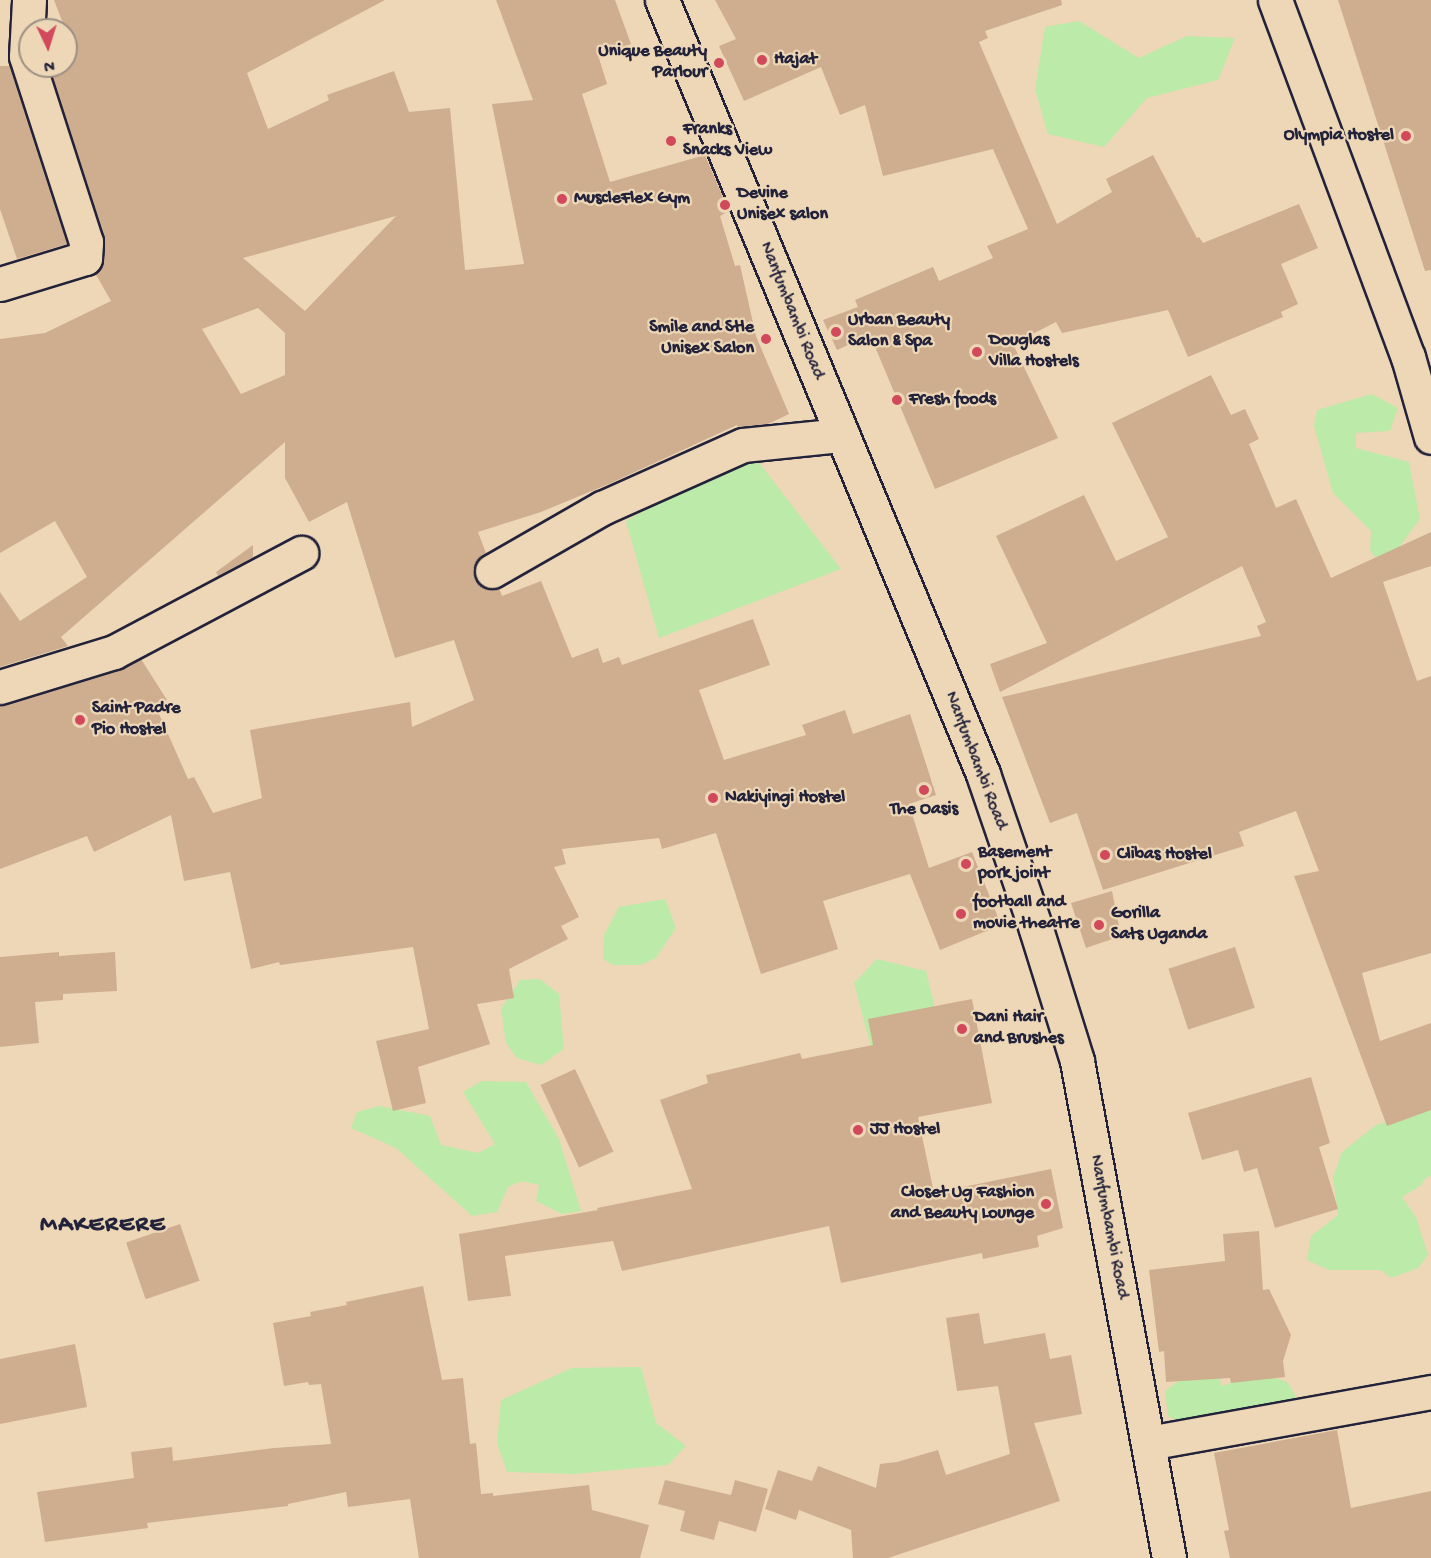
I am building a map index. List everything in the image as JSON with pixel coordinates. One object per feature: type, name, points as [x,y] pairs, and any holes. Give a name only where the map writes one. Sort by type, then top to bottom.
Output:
[{"type":"street","points":[[0,284],[85,258],[86,242],[26,56],[29,0]]},
{"type":"street","name":"Nanfumbambi Road","points":[[662,0],[983,774],[1036,928],[1077,1061],[1169,1558]]},
{"type":"street","points":[[1275,0],[1408,357],[1431,437]]},
{"type":"street","points":[[492,571],[602,508],[743,445],[842,435]]},
{"type":"street","points":[[0,687],[114,652],[301,553]]},
{"type":"street","points":[[1148,1443],[1431,1392]]},
{"type":"green space","points":[[1079,21],[1139,58],[1187,36],[1235,38],[1218,80],[1147,98],[1104,147],[1048,134],[1035,89],[1045,27]]},
{"type":"green space","points":[[1372,394],[1398,408],[1390,431],[1356,433],[1356,448],[1409,462],[1420,519],[1392,557],[1377,560],[1370,550],[1371,531],[1333,493],[1314,426],[1317,410]]},
{"type":"green space","points":[[750,451],[841,569],[659,638],[626,521]]},
{"type":"green space","points":[[665,899],[676,928],[656,958],[640,965],[613,965],[603,959],[604,935],[619,907]]},
{"type":"green space","points":[[877,959],[926,971],[937,1016],[874,1058],[854,983]]},
{"type":"green space","points":[[540,979],[559,994],[564,1049],[541,1065],[517,1058],[506,1043],[501,1009],[520,980]]},
{"type":"green space","points":[[482,1081],[526,1082],[559,1139],[581,1211],[562,1214],[536,1201],[539,1185],[522,1181],[508,1187],[497,1212],[472,1216],[396,1148],[351,1128],[357,1112],[379,1106],[430,1116],[441,1145],[478,1153],[495,1144],[463,1092]]},
{"type":"green space","points":[[1431,1108],[1431,1177],[1428,1176],[1420,1186],[1402,1197],[1416,1217],[1428,1255],[1418,1268],[1391,1278],[1381,1270],[1329,1270],[1307,1260],[1311,1236],[1338,1215],[1333,1177],[1342,1152],[1376,1125]]},
{"type":"green space","points":[[1212,1356],[1222,1386],[1260,1373],[1287,1382],[1296,1396],[1290,1413],[1191,1428],[1168,1416],[1165,1391]]},
{"type":"green space","points":[[641,1367],[656,1423],[686,1446],[668,1465],[574,1474],[507,1472],[497,1443],[501,1400],[572,1368]]},
{"type":"building","points":[[54,0],[385,0],[247,73],[268,129],[329,100],[327,95],[394,71],[409,112],[450,108],[465,270],[524,264],[492,104],[533,100],[496,0],[615,0],[631,44],[598,55],[607,84],[582,94],[610,182],[705,155],[729,211],[720,216],[735,266],[740,265],[756,336],[789,414],[768,424],[738,427],[737,425],[611,483],[541,512],[478,532],[486,553],[476,562],[473,570],[476,580],[483,587],[499,588],[502,596],[541,581],[572,658],[598,648],[603,663],[619,657],[622,665],[753,619],[770,665],[699,690],[724,760],[806,735],[802,725],[845,710],[853,734],[910,714],[936,795],[909,804],[929,868],[972,852],[1001,925],[940,950],[910,874],[823,901],[838,949],[761,974],[716,833],[662,849],[659,838],[562,849],[566,864],[554,867],[579,917],[561,926],[568,939],[509,969],[514,998],[477,1004],[490,1044],[418,1067],[426,1103],[393,1111],[376,1041],[429,1029],[413,947],[280,965],[279,962],[251,969],[230,872],[184,881],[171,815],[94,852],[87,836],[0,869],[0,705],[120,670],[141,659],[167,700],[156,707],[188,779],[194,777],[213,813],[262,798],[250,730],[410,702],[412,727],[474,700],[454,640],[395,658],[347,502],[309,522],[285,478],[285,442],[61,637],[68,646],[0,667],[0,592],[20,621],[87,577],[55,521],[0,553],[0,339],[45,333],[111,301],[95,273],[100,269],[104,260],[104,236],[53,78],[78,78],[78,18],[61,18]],"holes":[[[396,216],[305,311],[243,258]],[[258,308],[285,333],[285,375],[241,394],[202,329]]]},
{"type":"building","points":[[715,0],[1061,0],[1062,5],[985,31],[988,38],[979,42],[1057,224],[1112,192],[1106,179],[1153,155],[1197,238],[1199,237],[1203,243],[1299,204],[1318,248],[1281,264],[1298,304],[1281,312],[1283,317],[1188,357],[1168,310],[1062,333],[1056,322],[1013,344],[1058,438],[935,489],[870,335],[837,350],[823,320],[858,307],[855,300],[933,267],[939,281],[993,258],[987,246],[1028,229],[993,149],[883,176],[865,105],[840,115],[821,67],[744,101],[719,46],[736,39]]},
{"type":"building","name":"Olympia Hostel","points":[[1338,0],[1431,0],[1431,270],[1425,271]]},
{"type":"building","points":[[0,66],[10,66],[67,244],[17,259],[0,209]]},
{"type":"building","points":[[1211,375],[1231,415],[1245,409],[1259,439],[1249,444],[1276,508],[1296,499],[1331,578],[1431,532],[1431,566],[1383,582],[1417,681],[1431,676],[1431,953],[1362,973],[1380,1041],[1431,1023],[1431,1110],[1387,1126],[1294,876],[1319,871],[1296,811],[1239,832],[1244,846],[1103,890],[1077,813],[1050,823],[1002,697],[1261,636],[1257,626],[1266,622],[1242,566],[1000,692],[990,664],[1047,643],[996,536],[1084,495],[1116,561],[1168,537],[1112,423]]},
{"type":"building","points":[[253,545],[253,557],[218,576],[216,572]]},
{"type":"building","name":"Gorilla Sats Uganda","points":[[1112,891],[1121,936],[1086,948],[1071,903]]},
{"type":"building","points":[[1235,947],[1255,1008],[1188,1029],[1168,969]]},
{"type":"building","points":[[59,952],[59,956],[115,952],[117,991],[63,994],[63,1000],[35,1002],[39,1043],[0,1047],[0,957]]},
{"type":"building","points":[[972,999],[992,1103],[918,1117],[934,1193],[1051,1169],[1063,1228],[1037,1236],[1039,1247],[983,1259],[982,1253],[841,1283],[829,1226],[622,1271],[613,1241],[505,1256],[511,1296],[468,1301],[459,1234],[598,1210],[597,1208],[692,1189],[660,1100],[708,1083],[706,1075],[800,1053],[802,1059],[873,1045],[868,1019]]},
{"type":"building","points":[[575,1069],[613,1151],[579,1168],[541,1085]]},
{"type":"building","points":[[1311,1077],[1330,1143],[1319,1147],[1338,1209],[1275,1228],[1257,1168],[1244,1172],[1238,1150],[1202,1160],[1188,1113]]},
{"type":"building","points":[[180,1224],[200,1281],[146,1299],[126,1243]]},
{"type":"building","points":[[1259,1231],[1263,1290],[1269,1289],[1291,1335],[1283,1361],[1285,1377],[1231,1383],[1230,1378],[1166,1382],[1164,1351],[1159,1352],[1149,1270],[1225,1261],[1223,1234]]},
{"type":"building","points":[[423,1286],[442,1380],[463,1378],[470,1444],[476,1443],[481,1494],[493,1493],[493,1496],[589,1485],[592,1510],[649,1525],[640,1558],[419,1558],[410,1499],[348,1507],[346,1492],[288,1504],[288,1506],[147,1523],[148,1528],[45,1542],[37,1492],[134,1478],[131,1452],[172,1447],[173,1461],[274,1448],[331,1444],[321,1384],[309,1385],[308,1382],[284,1386],[273,1323],[311,1316],[310,1312],[347,1305],[346,1302]]},
{"type":"building","points":[[979,1313],[984,1344],[1045,1333],[1050,1359],[1071,1355],[1082,1414],[1034,1423],[1060,1501],[888,1558],[853,1558],[851,1530],[799,1510],[796,1520],[765,1509],[778,1470],[812,1481],[818,1466],[876,1488],[880,1464],[897,1462],[938,1450],[946,1475],[1010,1454],[998,1386],[957,1391],[946,1318]]},
{"type":"building","points":[[75,1344],[87,1407],[0,1424],[0,1359]]},
{"type":"building","points":[[1337,1430],[1351,1508],[1431,1491],[1431,1558],[1230,1558],[1224,1531],[1229,1530],[1214,1453]]},
{"type":"building","points":[[665,1480],[731,1495],[735,1480],[768,1489],[756,1532],[719,1521],[714,1540],[680,1531],[685,1511],[658,1504]]},
{"type":"place","name":"Hajat","points":[[762,60]]},
{"type":"place","name":"Unique Beauty Parlour","points":[[719,63]]},
{"type":"place","name":"Olympia Hostel","points":[[1406,136]]},
{"type":"place","name":"Franks Snacks View","points":[[671,141]]},
{"type":"place","name":"MuscleFlex Gym","points":[[562,199]]},
{"type":"place","name":"Devine Unisex salon","points":[[725,205]]},
{"type":"place","name":"Urban Beauty Salon & Spa","points":[[836,332]]},
{"type":"place","name":"Smile and Stle Unisex Salon","points":[[766,339]]},
{"type":"place","name":"Douglas Villa Hostels","points":[[977,352]]},
{"type":"place","name":"Fresh foods","points":[[897,400]]},
{"type":"place","name":"Saint Padre Pio Hostel","points":[[80,720]]},
{"type":"place","name":"The Oasis","points":[[924,790]]},
{"type":"place","name":"Nakiyingi Hostel","points":[[713,798]]},
{"type":"place","name":"Clibas Hostel","points":[[1105,855]]},
{"type":"place","name":"Basement pork joint","points":[[966,864]]},
{"type":"place","name":"football and movie theatre","points":[[961,914]]},
{"type":"place","name":"Gorilla Sats Uganda","points":[[1099,925]]},
{"type":"place","name":"Dani Hair and Brushes","points":[[962,1029]]},
{"type":"place","name":"JJ Hostel","points":[[858,1130]]},
{"type":"place","name":"Closet Ug Fashion and Beauty Lounge","points":[[1046,1204]]},
{"type":"district","name":"MAKERERE","points":[[103,1226]]}]
